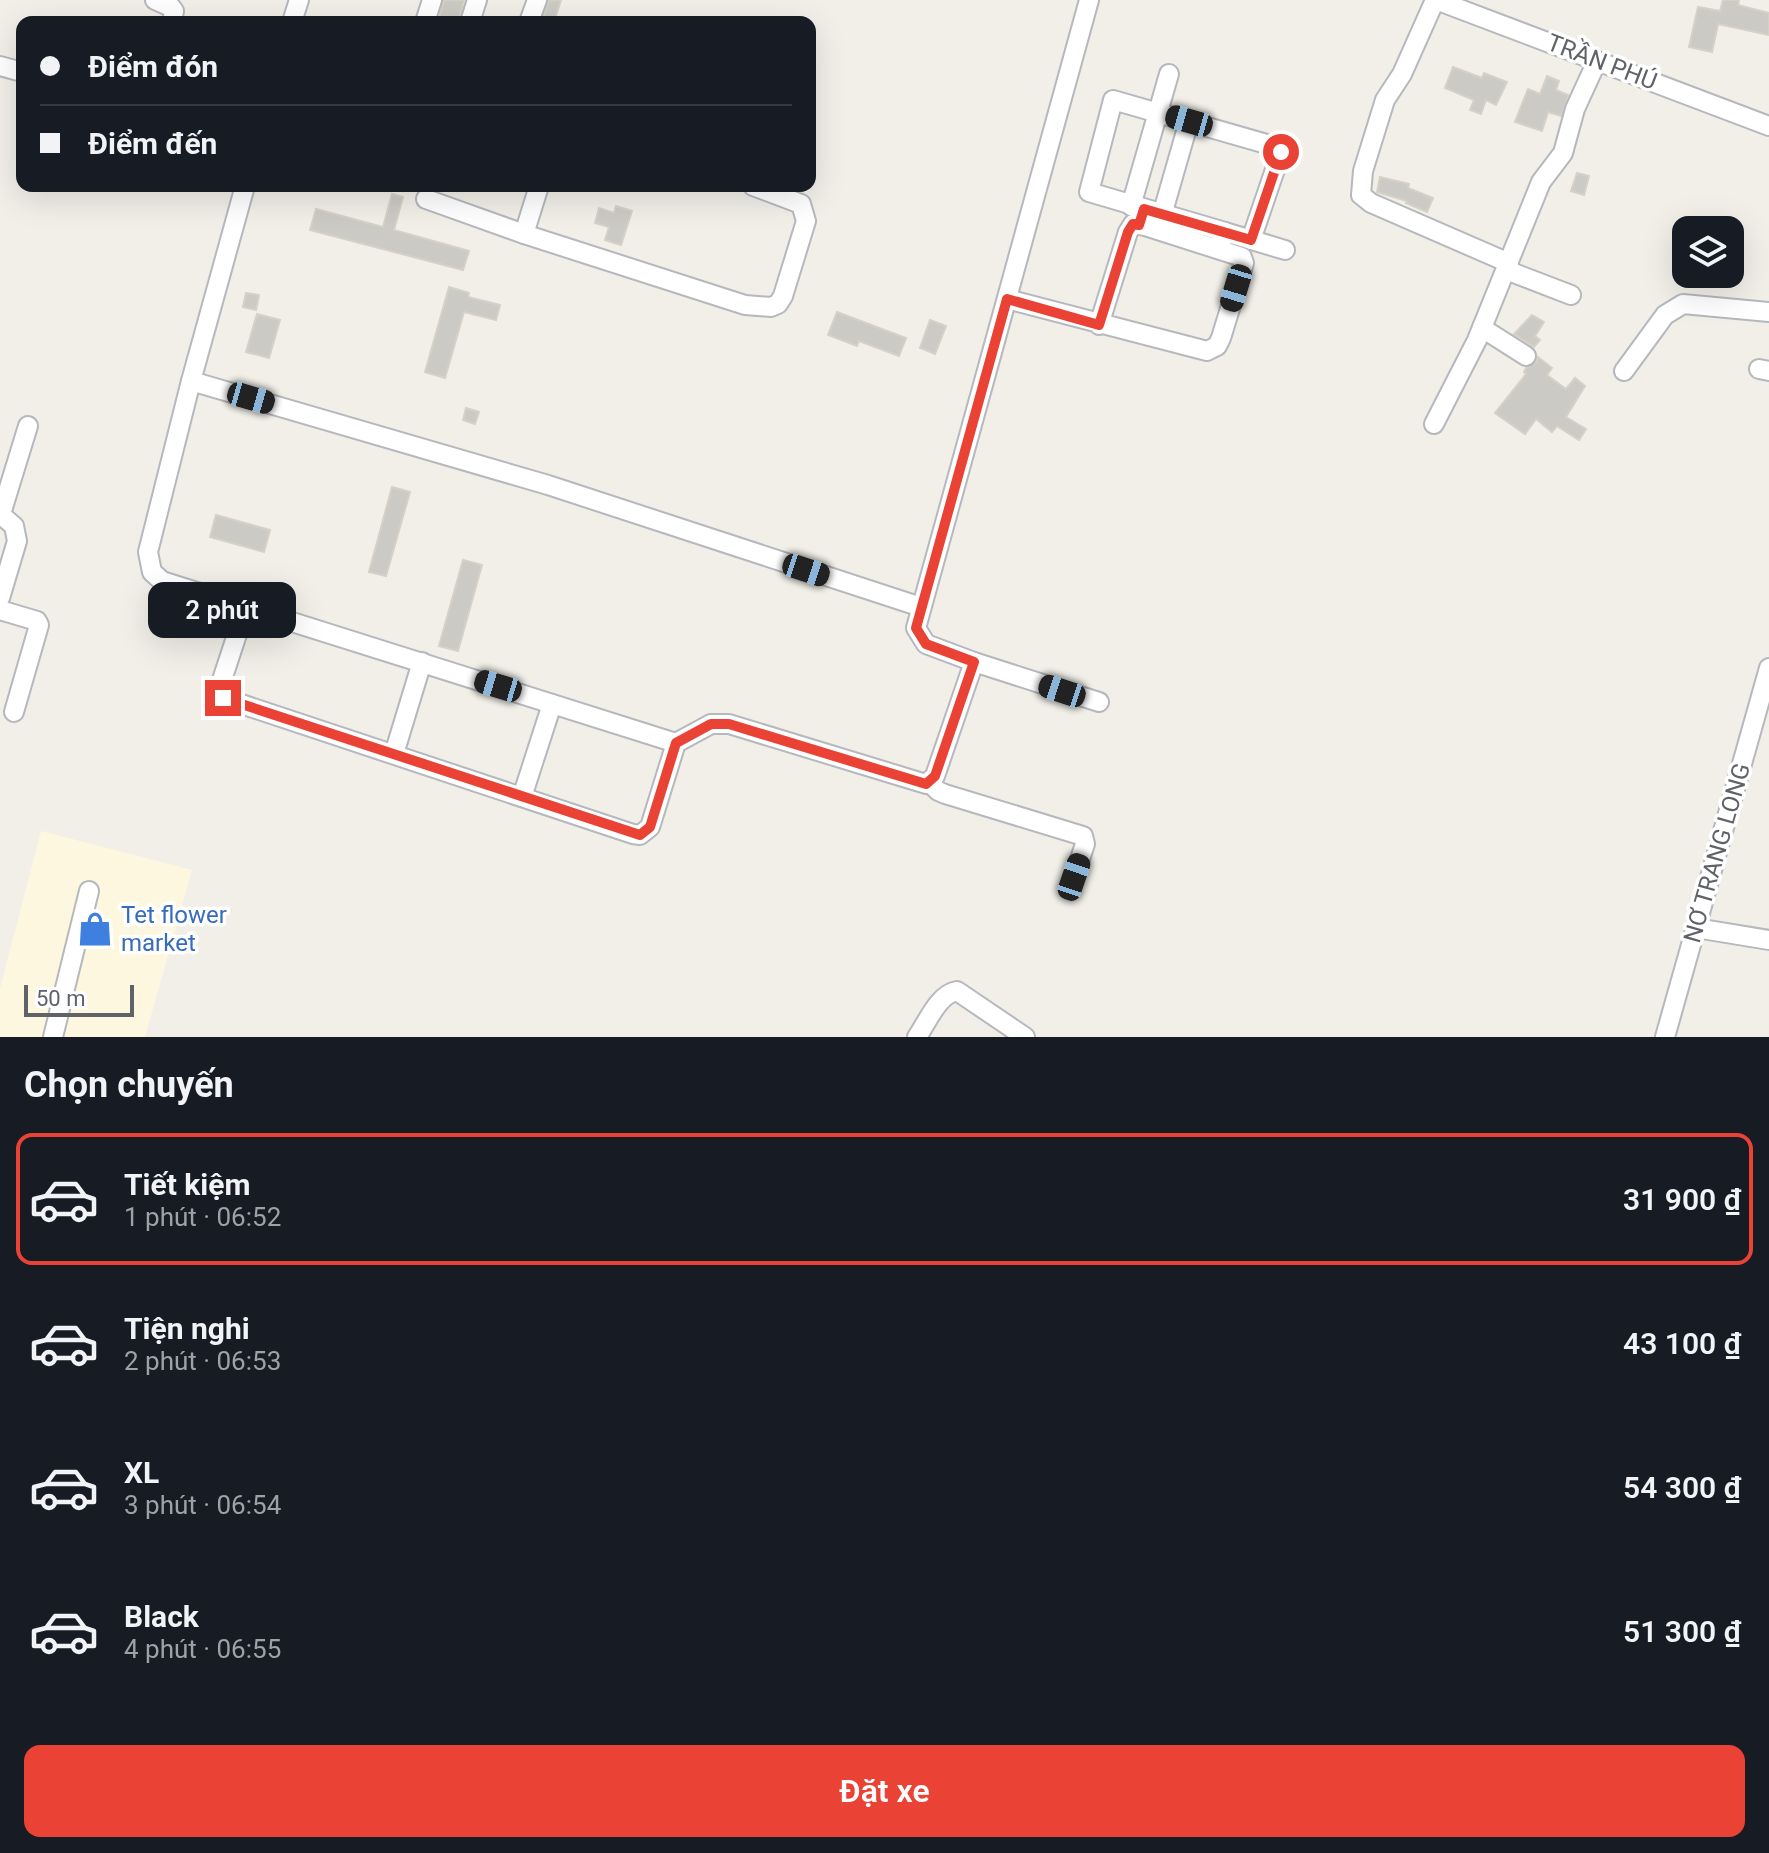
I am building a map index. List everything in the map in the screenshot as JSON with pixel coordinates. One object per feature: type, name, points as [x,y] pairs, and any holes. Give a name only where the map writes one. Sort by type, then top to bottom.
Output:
[{"type":"street","points":[[155,0],[171,7],[173,16]]},
{"type":"street","points":[[1089,0],[916,628],[926,644],[1099,702]]},
{"type":"street","points":[[1435,0],[1402,74],[1385,100],[1363,171],[1361,195],[1371,203],[1571,295]]},
{"type":"street","name":"TRẦN PHÚ","points":[[1435,0],[1456,3],[1597,61],[1769,126]]},
{"type":"street","points":[[1434,424],[1482,328],[1541,182],[1567,144],[1575,109],[1597,61]]},
{"type":"street","points":[[1144,214],[1158,112],[1169,74]]},
{"type":"street","points":[[1251,240],[1281,152],[1277,147],[1113,100],[1088,189],[1093,195],[1222,241],[1251,240],[1285,250]]},
{"type":"street","points":[[1099,325],[1128,232],[1144,214],[1189,121]]},
{"type":"street","points":[[243,192],[148,552],[152,572],[162,581],[676,743]]},
{"type":"street","points":[[524,234],[537,192]]},
{"type":"street","points":[[426,199],[681,286],[745,305],[771,307],[778,304],[783,296],[806,221],[801,204],[769,192]]},
{"type":"street","points":[[1144,214],[1182,229]]},
{"type":"street","points":[[1007,299],[1099,325],[1212,350],[1221,338],[1244,263],[1242,257],[1222,241]]},
{"type":"street","points":[[1624,371],[1665,315],[1683,304],[1769,312]]},
{"type":"street","points":[[1482,328],[1526,356]]},
{"type":"street","points":[[191,381],[548,485],[921,607]]},
{"type":"street","points":[[0,598],[17,541],[14,526],[0,514],[28,426]]},
{"type":"street","points":[[246,607],[219,689],[223,698],[522,797],[640,835],[650,827],[676,743],[721,722],[930,783],[945,794],[1083,836],[1085,844],[1074,877]]},
{"type":"street","points":[[0,610],[37,621],[39,625],[14,712]]},
{"type":"street","points":[[394,754],[422,662]]},
{"type":"street","points":[[930,783],[974,662]]},
{"type":"street","name":"NƠ TRANG LONG","points":[[1665,1037],[1769,668]]},
{"type":"street","points":[[522,797],[552,704]]},
{"type":"street","points":[[53,1037],[89,891]]},
{"type":"street","points":[[1696,928],[1769,940]]},
{"type":"street","points":[[917,1037],[944,998],[950,992],[957,991],[1025,1037]]},
{"type":"shaded area","name":"Tet flower market","points":[[41,831],[192,870],[145,1037],[0,1037],[0,989]]},
{"type":"building","points":[[444,0],[464,0],[460,16],[440,16]]},
{"type":"building","points":[[549,0],[561,0],[556,16],[544,16]]},
{"type":"building","points":[[1723,0],[1739,0],[1738,5],[1769,13],[1769,35],[1718,24],[1712,52],[1689,47],[1698,7],[1720,11]]},
{"type":"building","points":[[1453,67],[1482,78],[1484,73],[1507,82],[1496,105],[1486,100],[1481,114],[1470,110],[1474,100],[1445,88]]},
{"type":"building","points":[[1547,76],[1559,81],[1556,90],[1568,95],[1561,116],[1548,112],[1542,131],[1515,122],[1528,89],[1540,94]]},
{"type":"building","points":[[1577,173],[1589,176],[1584,195],[1571,191]]},
{"type":"building","points":[[1380,177],[1409,184],[1408,188],[1433,198],[1427,212],[1407,201],[1377,192]]},
{"type":"building","points":[[392,194],[403,197],[394,230],[469,251],[463,270],[310,230],[316,209],[383,227]]},
{"type":"building","points":[[616,206],[632,211],[621,245],[605,240],[609,227],[595,223],[599,208],[614,213]]},
{"type":"building","points":[[449,287],[469,293],[468,297],[500,305],[496,320],[464,312],[445,378],[425,372]]},
{"type":"building","points":[[246,293],[259,295],[256,310],[243,307]]},
{"type":"building","points":[[837,312],[906,338],[899,356],[859,341],[857,346],[828,335]]},
{"type":"building","points":[[257,314],[280,320],[269,358],[246,352]]},
{"type":"building","points":[[1532,315],[1544,322],[1535,336],[1540,340],[1534,347],[1514,334]]},
{"type":"building","points":[[930,320],[946,326],[935,354],[920,348]]},
{"type":"building","points":[[1538,357],[1552,368],[1547,375],[1566,389],[1575,378],[1585,386],[1566,417],[1586,429],[1579,440],[1557,426],[1552,432],[1536,419],[1525,434],[1495,413],[1526,374],[1526,368],[1536,363]]},
{"type":"building","points":[[466,408],[479,412],[475,424],[463,420]]},
{"type":"building","points":[[392,487],[410,492],[386,576],[369,572]]},
{"type":"building","points":[[216,515],[270,530],[264,552],[210,537]]},
{"type":"building","points":[[463,560],[482,565],[458,651],[439,646]]},
{"type":"place","name":"Tet flower market","points":[[95,929]]},
{"type":"route","points":[[223,698],[640,835],[650,827],[676,743],[711,724],[721,722],[930,783],[934,780],[974,662],[926,644],[916,628],[1007,299],[1099,325],[1128,232],[1133,224],[1139,225],[1144,209],[1251,240],[1281,152]]}]
